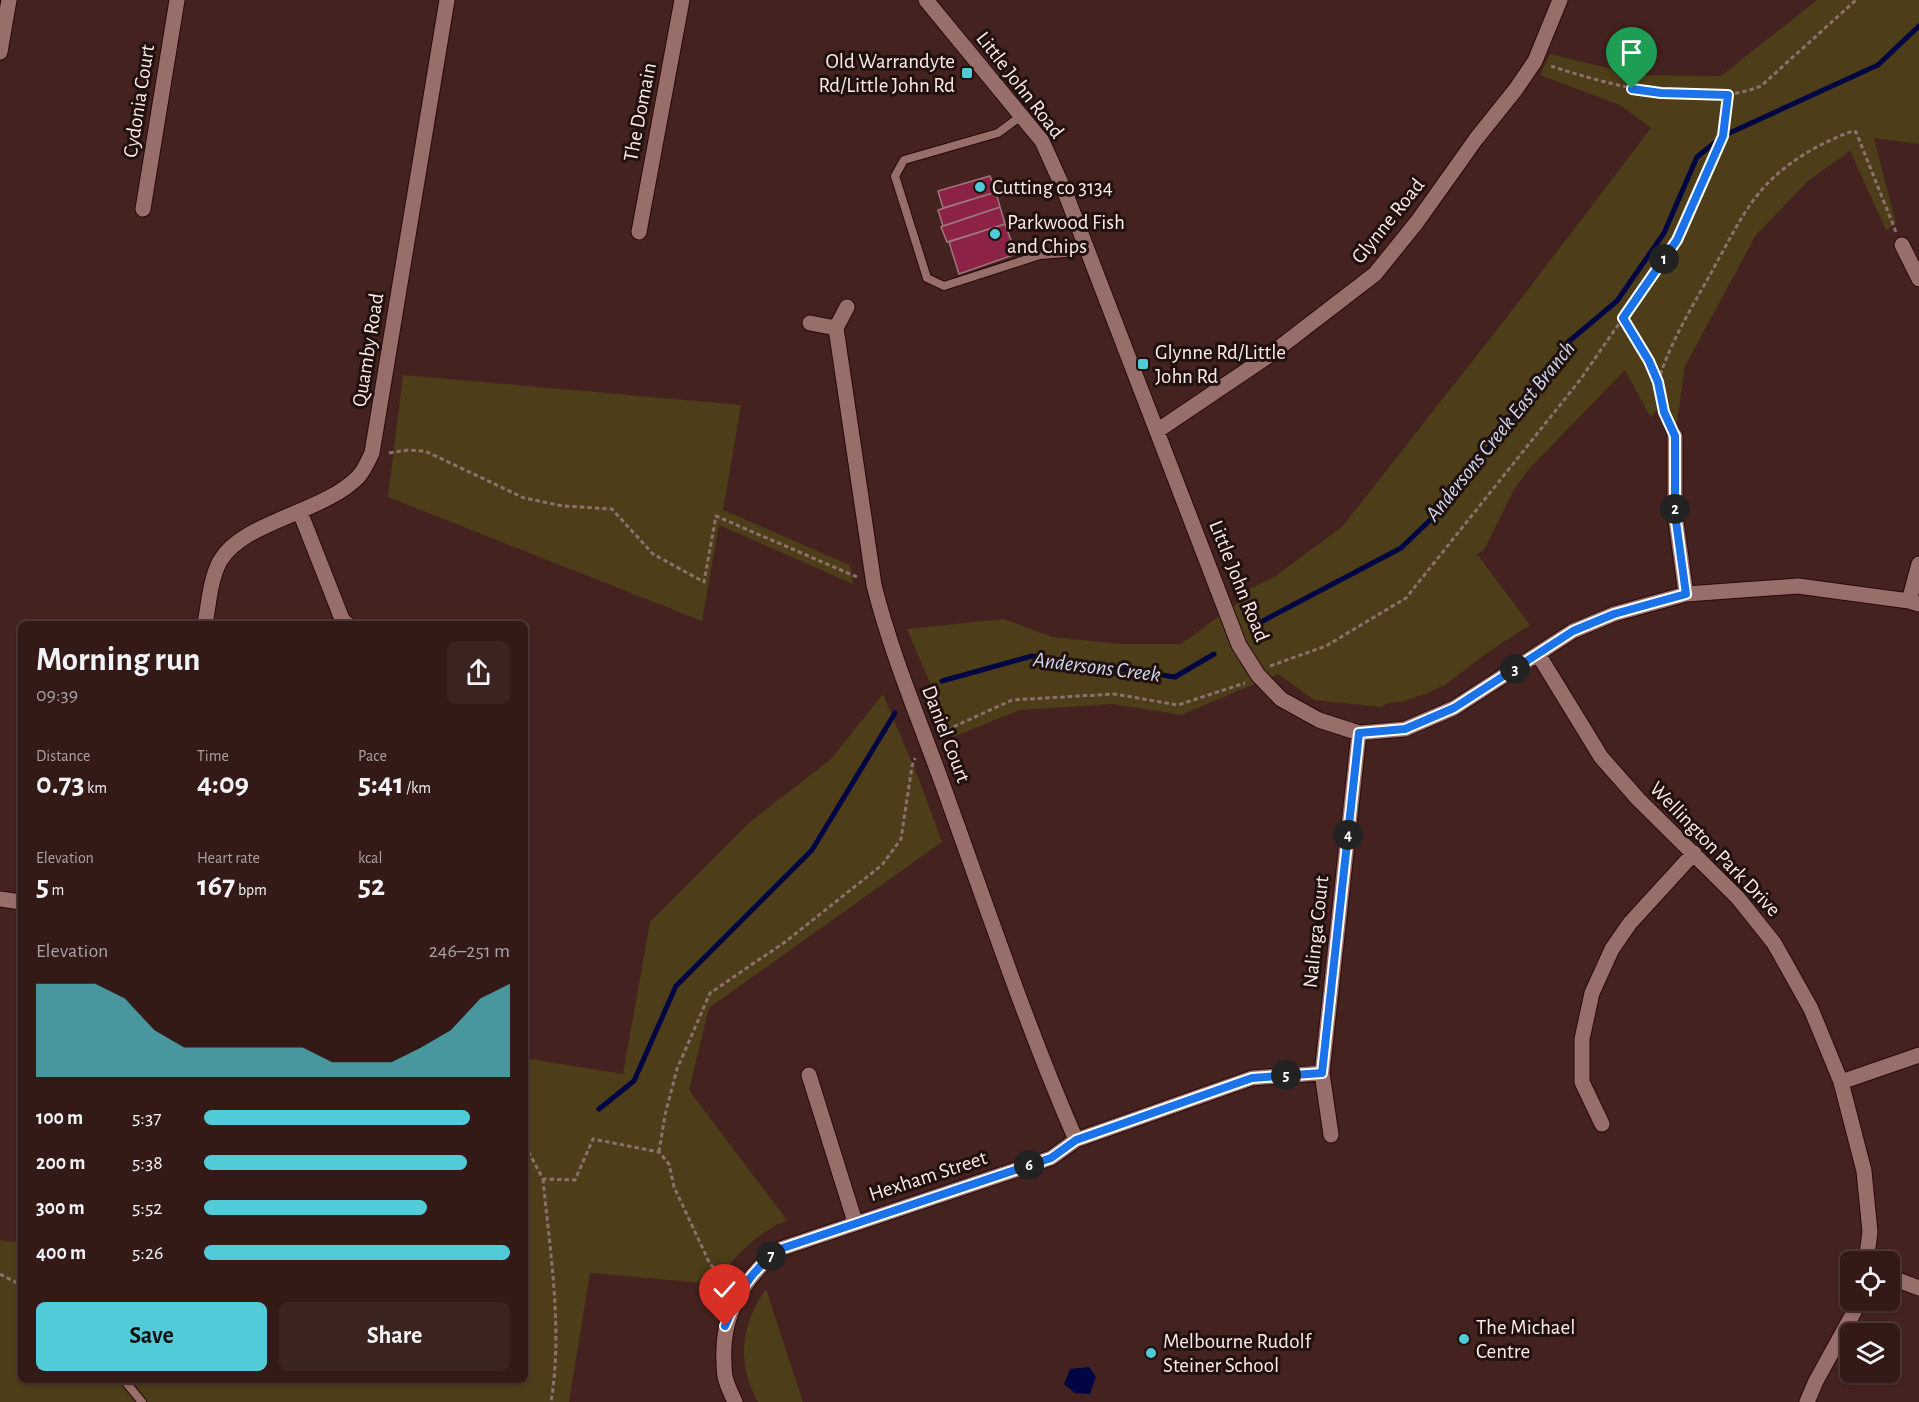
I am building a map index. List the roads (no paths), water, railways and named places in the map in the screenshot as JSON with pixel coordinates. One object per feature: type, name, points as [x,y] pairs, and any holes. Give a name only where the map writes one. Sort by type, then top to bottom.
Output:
[{"type":"street","points":[[0,52],[9,0]]},
{"type":"street","name":"Cydonia Court","points":[[143,209],[177,0]]},
{"type":"street","name":"Quamby Road","points":[[206,621],[213,578],[227,550],[242,538],[334,494],[358,477],[372,453],[447,0]]},
{"type":"street","name":"The Domain","points":[[639,232],[682,0]]},
{"type":"street","name":"Little John Road","points":[[926,0],[1042,141],[1239,645],[1258,675],[1281,699],[1319,720],[1359,733],[1405,729],[1444,712],[1573,631],[1614,614],[1686,594],[1798,586],[1914,603]]},
{"type":"street","name":"Glynne Road","points":[[1157,431],[1271,354],[1375,274],[1418,222],[1476,139],[1516,89],[1534,61],[1560,0]]},
{"type":"street","points":[[1902,245],[1919,279]]},
{"type":"street","points":[[810,323],[836,328],[847,307]]},
{"type":"street","name":"Daniel Court","points":[[836,328],[874,585],[895,661],[927,739],[1046,1072],[1076,1140]]},
{"type":"street","points":[[1675,436],[1675,514],[1686,594]]},
{"type":"street","points":[[300,512],[344,621]]},
{"type":"street","points":[[1914,603],[1919,564]]},
{"type":"street","name":"Wellington Park Drive","points":[[1538,654],[1601,757],[1638,799],[1738,898],[1774,943],[1811,1009],[1841,1082],[1864,1171],[1870,1232],[1867,1251]]},
{"type":"street","name":"Nalinga Court","points":[[1330,1135],[1322,1073],[1359,733]]},
{"type":"street","points":[[1602,1124],[1582,1082],[1582,1039],[1592,993],[1612,949],[1630,923],[1694,853]]},
{"type":"street","points":[[0,899],[18,902]]},
{"type":"street","points":[[1841,1082],[1919,1055]]},
{"type":"street","name":"Hexham Street","points":[[735,1402],[725,1379],[723,1351],[725,1326],[741,1288],[761,1264],[780,1249],[1051,1158],[1076,1140],[1252,1078],[1322,1073]]},
{"type":"street","points":[[809,1075],[855,1222]]},
{"type":"street","points":[[1900,1281],[1919,1288]]},
{"type":"street","points":[[1807,1402],[1854,1311]]},
{"type":"lane","points":[[1021,116],[998,134],[904,160],[895,176],[927,278],[944,286],[1040,255],[1065,253],[1085,248]]},
{"type":"lane","points":[[126,1383],[142,1402]]},
{"type":"waterway","name":"Andersons Creek East Branch","points":[[1259,623],[1401,548],[1449,502],[1567,343],[1617,301],[1664,233],[1697,157],[1723,136],[1878,65],[1919,26]]},
{"type":"waterway","name":"Andersons Creek","points":[[942,681],[1032,656],[1175,677],[1214,654]]},
{"type":"waterway","name":"Andersons Creek East Branch","points":[[599,1109],[634,1081],[676,986],[812,850],[895,713]]},
{"type":"place","name":"Old Warrandyte Rd/Little John Rd","points":[[967,73]]},
{"type":"place","name":"Cutting co 3134","points":[[980,187]]},
{"type":"place","name":"Parkwood Fish and Chips","points":[[995,234]]},
{"type":"place","name":"Glynne Rd/Little John Rd","points":[[1143,364]]},
{"type":"place","name":"The Michael Centre","points":[[1464,1339]]},
{"type":"place","name":"Melbourne Rudolf Steiner School","points":[[1151,1353]]}]
